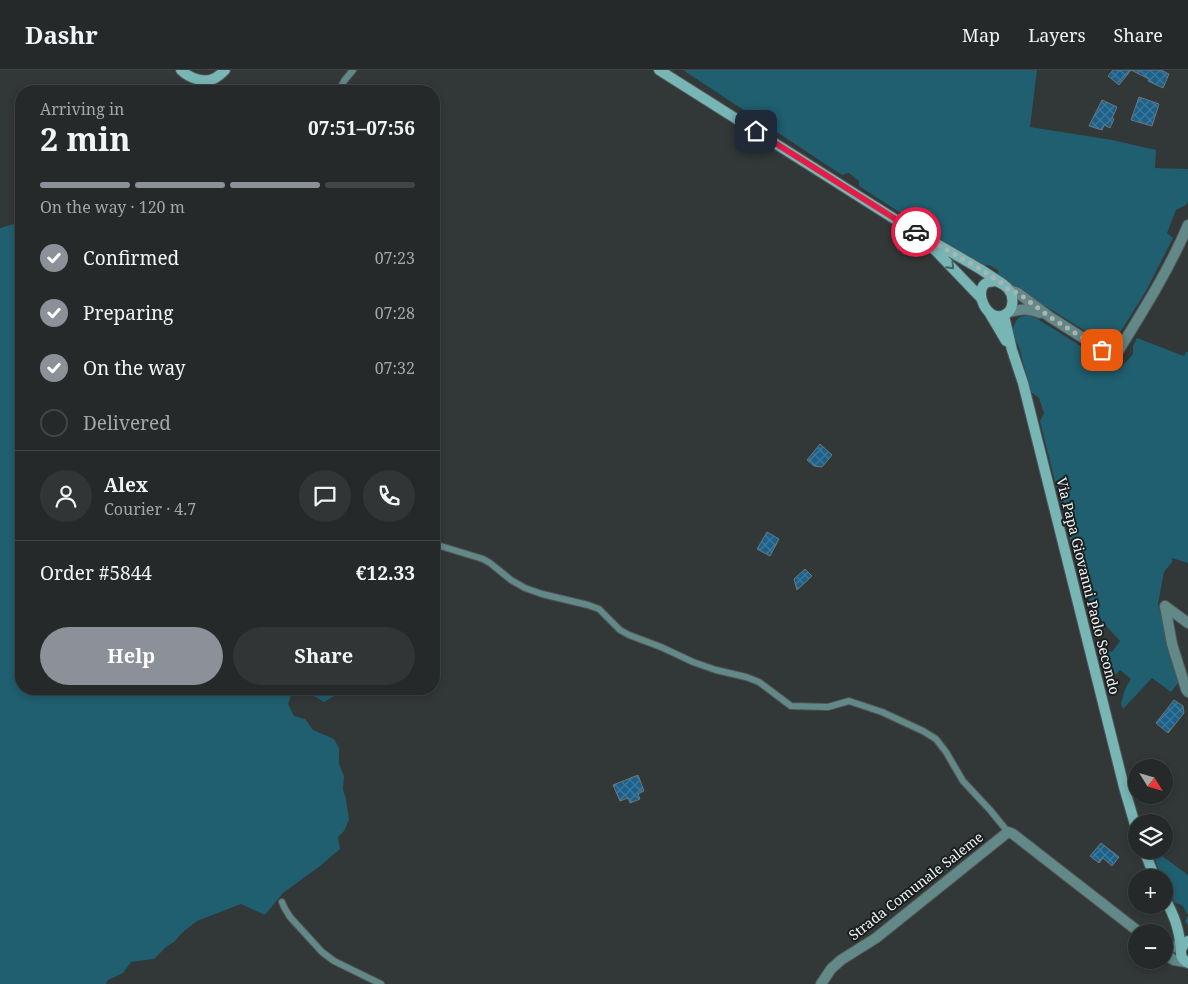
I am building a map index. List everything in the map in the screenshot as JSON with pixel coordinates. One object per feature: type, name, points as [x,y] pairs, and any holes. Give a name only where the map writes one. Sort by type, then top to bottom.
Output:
[{"type":"main road","points":[[181,70],[190,77],[202,80],[215,78],[225,70]]},
{"type":"main road","points":[[195,70],[202,80]]},
{"type":"main road","points":[[659,70],[1006,287],[1012,299],[1012,306],[1007,314],[1012,350]]},
{"type":"main road","points":[[901,223],[936,251],[981,298],[1012,350]]},
{"type":"main road","points":[[981,298],[984,285],[988,282],[996,281],[1006,287]]},
{"type":"main road","points":[[990,314],[998,316],[1007,314]]},
{"type":"main road","name":"Via Papa Giovanni Paolo Secondo","points":[[1012,350],[1023,383],[1132,814]]},
{"type":"main road","points":[[1173,914],[1184,942],[1182,958],[1186,963]]},
{"type":"street","points":[[1006,287],[1018,293],[1050,317],[1102,350],[1110,354],[1117,353],[1165,274],[1188,225]]},
{"type":"street","points":[[1007,314],[1022,309],[1032,310],[1050,317]]},
{"type":"street","points":[[1188,623],[1165,606],[1172,644],[1186,681],[1188,692]]},
{"type":"street","points":[[1008,832],[1128,924]]},
{"type":"street","name":"Strada Comunale Saleme","points":[[821,984],[831,969],[841,960],[876,938],[1008,832]]},
{"type":"street","points":[[1173,959],[1186,963]]},
{"type":"lane","points":[[343,85],[353,70]]},
{"type":"lane","points":[[440,546],[483,558],[511,580],[525,588],[598,609],[620,630],[629,635],[716,670],[759,682],[792,706],[828,706],[848,701],[882,712],[923,731],[936,739],[963,781],[1008,832]]},
{"type":"lane","points":[[282,902],[290,917],[322,952],[334,961],[381,984]]},
{"type":"shaded area","points":[[683,70],[1037,70],[1030,127],[1112,140],[1156,150],[1155,168],[1188,169],[1188,201],[1186,205],[1176,210],[1167,233],[1173,238],[1146,291],[1111,347],[999,277],[998,270],[989,265],[982,266],[859,186],[859,181],[849,173],[842,175]]},
{"type":"shaded area","points":[[15,224],[15,695],[291,695],[288,704],[294,716],[305,719],[313,730],[334,739],[339,748],[339,764],[344,776],[343,789],[349,820],[344,831],[338,837],[340,849],[283,893],[265,915],[241,904],[197,921],[154,959],[131,962],[123,973],[108,980],[106,984],[0,984],[0,228]]},
{"type":"shaded area","points":[[1028,315],[1036,318],[1119,370],[1133,354],[1133,346],[1137,338],[1184,356],[1188,352],[1188,563],[1172,558],[1172,562],[1164,572],[1158,604],[1179,682],[1171,692],[1152,678],[1123,709],[1121,704],[1125,689],[1131,679],[1120,670],[1115,675],[1110,676],[1105,671],[1101,654],[1107,650],[1112,652],[1120,641],[1096,615],[1089,600],[1091,594],[1088,592],[1084,578],[1081,577],[1067,529],[1070,522],[1069,513],[1062,509],[1040,421],[1044,413],[1039,398],[1031,392],[1019,347],[1012,333],[1016,321],[1020,317]]},
{"type":"shaded area","points":[[311,695],[336,695],[324,702]]},
{"type":"shaded area","points":[[1155,859],[1166,859],[1188,875],[1188,915],[1182,905],[1175,903],[1173,899],[1173,869],[1159,869]]},
{"type":"shaded area","points":[[1188,915],[1188,926],[1185,921]]},
{"type":"building","points":[[1113,70],[1131,70],[1119,85],[1108,76]]},
{"type":"building","points":[[1131,70],[1161,70],[1169,74],[1163,88]]},
{"type":"building","points":[[1139,97],[1159,104],[1152,126],[1131,120]]},
{"type":"building","points":[[1102,100],[1117,107],[1110,128],[1104,125],[1102,130],[1089,126]]},
{"type":"building","points":[[820,444],[832,455],[822,467],[814,466],[807,460]]},
{"type":"building","points":[[767,532],[779,539],[770,556],[757,549]]},
{"type":"building","points":[[805,569],[812,576],[797,590],[794,579]]},
{"type":"building","points":[[1174,700],[1183,706],[1184,713],[1168,733],[1156,723]]},
{"type":"building","points":[[638,775],[644,791],[638,794],[640,799],[630,803],[628,798],[620,801],[613,785]]},
{"type":"building","points":[[1101,843],[1119,857],[1112,866],[1103,858],[1099,863],[1090,856]]},
{"type":"way so far","points":[[916,232],[980,269],[1009,290],[1018,293],[1050,317],[1102,350]]},
{"type":"route","points":[[756,131],[916,232]]}]
